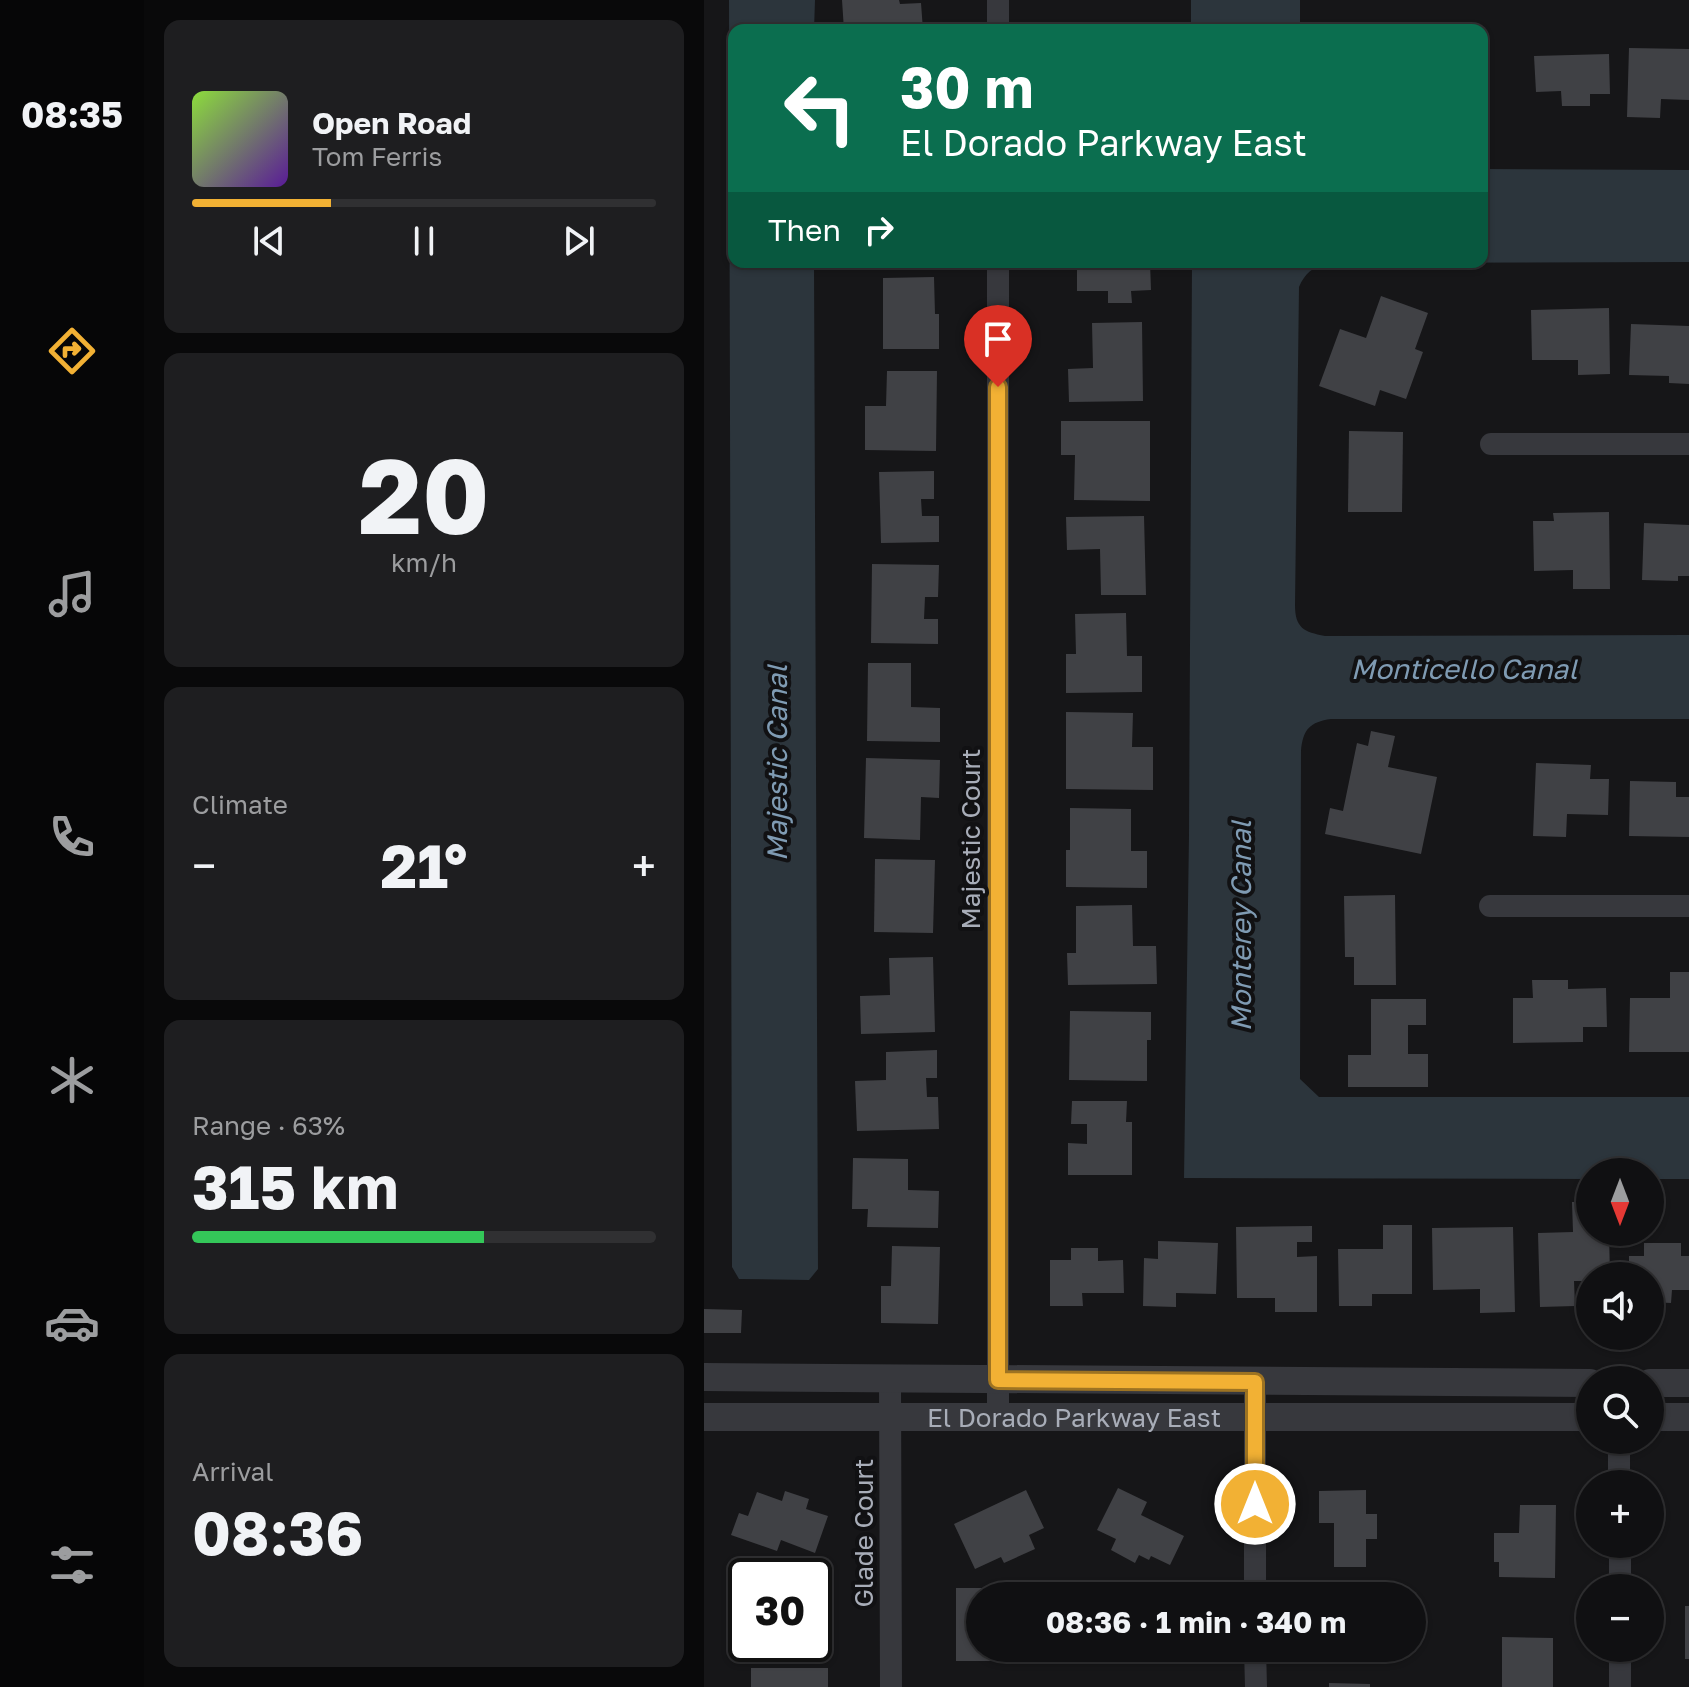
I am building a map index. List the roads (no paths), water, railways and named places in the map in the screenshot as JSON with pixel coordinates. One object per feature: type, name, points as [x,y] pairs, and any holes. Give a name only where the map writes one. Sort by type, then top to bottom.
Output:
[{"type":"street","points":[[998,1],[998,24]]},
{"type":"street","name":"Majestic Court","points":[[998,268],[998,1416]]},
{"type":"street","points":[[1491,444],[1689,444]]},
{"type":"street","points":[[1490,906],[1689,906]]},
{"type":"street","name":"El Dorado Parkway East","points":[[704,1377],[1576,1383]]},
{"type":"street","name":"Glade Court","points":[[890,1379],[891,1687]]},
{"type":"street","points":[[1255,1382],[1255,1582]]},
{"type":"street","points":[[1664,1383],[1689,1383]]},
{"type":"street","name":"El Dorado Parkway East","points":[[704,1417],[1576,1417]]},
{"type":"street","points":[[1664,1417],[1689,1417]]},
{"type":"street","points":[[1255,1662],[1256,1687]]},
{"type":"street","points":[[1620,1662],[1620,1687]]},
{"type":"water","points":[[729,0],[815,0],[814,24],[729,24]]},
{"type":"water","points":[[1191,0],[1300,0],[1300,24],[1191,24]]},
{"type":"water","points":[[1488,169],[1689,170],[1689,262],[1488,263]]},
{"type":"water","name":"Majestic Canal","points":[[730,268],[814,268],[818,1269],[809,1280],[739,1279],[732,1267]]},
{"type":"water","points":[[1192,268],[1315,268],[1299,287],[1295,605],[1302,628],[1325,636],[1689,635],[1689,719],[1331,719],[1309,728],[1301,751],[1300,1079],[1319,1097],[1689,1097],[1689,1179],[1664,1179],[1664,1158],[1576,1158],[1576,1179],[1184,1178]]},
{"type":"water label","name":"Monticello Canal","points":[[1464,668]]},
{"type":"water label","name":"Monterey Canal","points":[[1240,926]]}]
